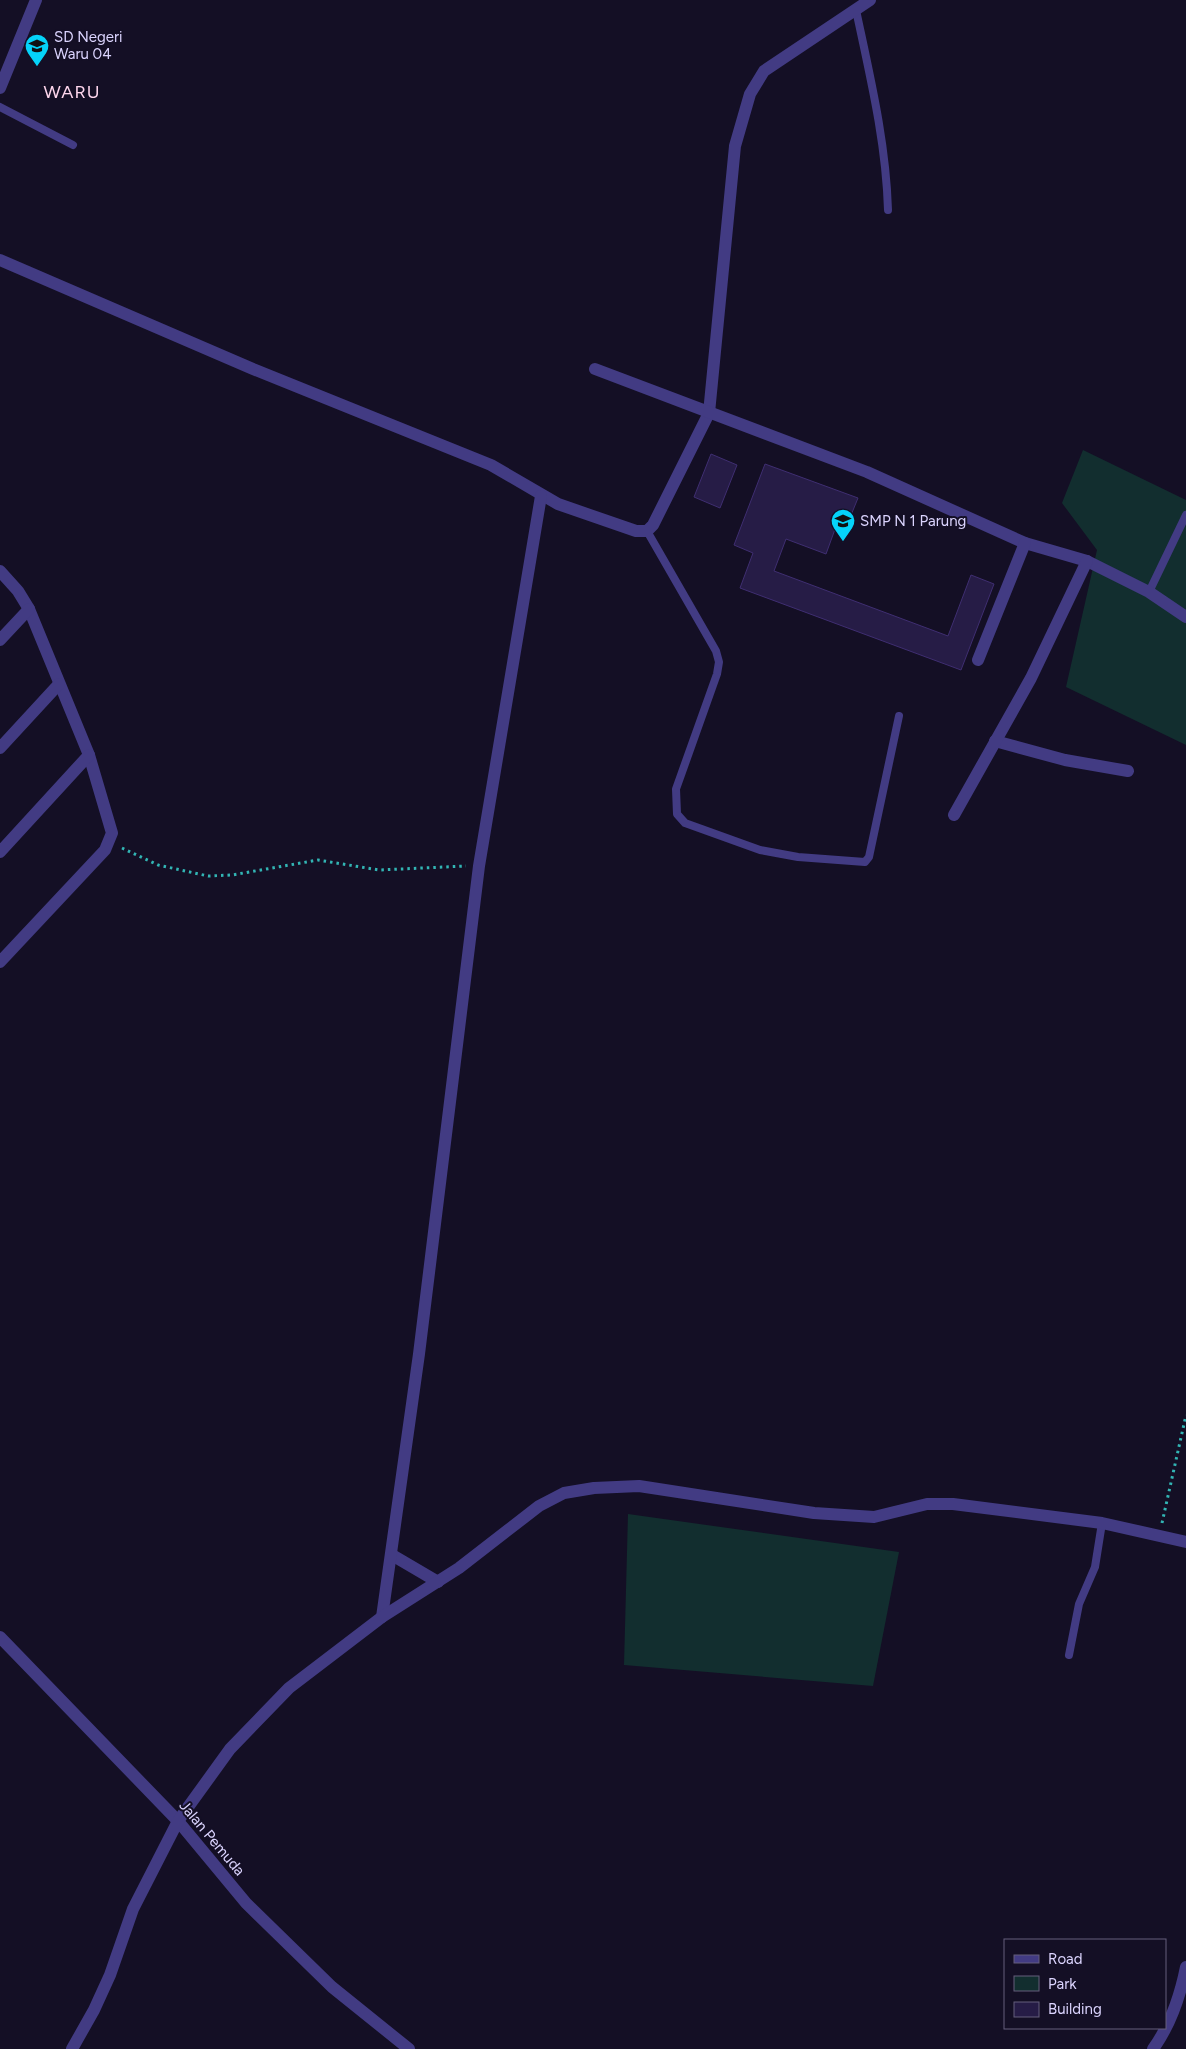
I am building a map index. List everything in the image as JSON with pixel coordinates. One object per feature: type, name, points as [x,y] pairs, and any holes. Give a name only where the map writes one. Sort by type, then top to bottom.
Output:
[{"type":"street","points":[[0,88],[36,0]]},
{"type":"street","points":[[0,260],[253,369],[491,465],[541,496],[636,531],[647,531],[653,525],[709,413],[735,146],[750,94],[764,71],[870,0]]},
{"type":"street","points":[[595,369],[912,490],[1025,543],[1087,561],[1149,592],[1186,617]]},
{"type":"street","points":[[382,1617],[392,1555],[479,866],[541,496]]},
{"type":"street","points":[[978,660],[1025,543]]},
{"type":"street","points":[[954,815],[1030,678],[1087,561]]},
{"type":"street","points":[[0,571],[18,591],[29,609],[89,755],[111,824],[110,841],[105,850],[0,962]]},
{"type":"street","points":[[0,640],[29,609]]},
{"type":"street","points":[[0,748],[59,684]]},
{"type":"street","points":[[995,741],[1065,760],[1128,771]]},
{"type":"street","points":[[0,852],[89,755]]},
{"type":"street","points":[[72,2049],[94,2010],[110,1975],[133,1909],[178,1821],[230,1749],[274,1702],[382,1617],[465,1564],[540,1506],[564,1493],[594,1488],[639,1486],[724,1501],[849,1516],[874,1517],[928,1504],[953,1504],[1102,1523],[1186,1542]]},
{"type":"street","points":[[392,1555],[438,1582]]},
{"type":"street","name":"Jalan Pemuda","points":[[0,1637],[178,1821],[246,1903],[332,1987],[409,2049]]},
{"type":"street","points":[[1153,2049],[1164,2034],[1174,2012],[1184,1984],[1186,1967]]},
{"type":"lane","points":[[856,10],[872,83],[887,170],[888,210]]},
{"type":"lane","points":[[0,107],[73,144]]},
{"type":"lane","points":[[1149,592],[1186,515]]},
{"type":"lane","points":[[647,531],[716,651],[719,662],[717,674],[676,789],[677,814],[685,823],[760,850],[798,857],[865,862],[869,857],[899,716]]},
{"type":"lane","points":[[1069,1655],[1079,1604],[1095,1567],[1102,1523]]},
{"type":"path","points":[[110,841],[158,865],[181,872],[208,876],[232,875],[318,860],[379,870],[479,866]]},
{"type":"path","points":[[1159,1536],[1186,1415]]},
{"type":"green space","points":[[1083,450],[1186,500],[1186,745],[1066,687],[1097,550],[1062,503]]},
{"type":"green space","points":[[628,1514],[899,1552],[873,1686],[624,1665]]},
{"type":"building","points":[[711,454],[737,465],[720,508],[694,497]]},
{"type":"building","points":[[765,464],[858,498],[847,525],[838,521],[826,554],[786,539],[774,571],[948,636],[971,575],[994,584],[961,670],[740,588],[753,553],[734,545]]},
{"type":"place","name":"SD Negeri Waru 04","points":[[37,67]]},
{"type":"place","name":"SMP N 1 Parung","points":[[843,542]]},
{"type":"district","name":"WARU","points":[[72,92]]}]
